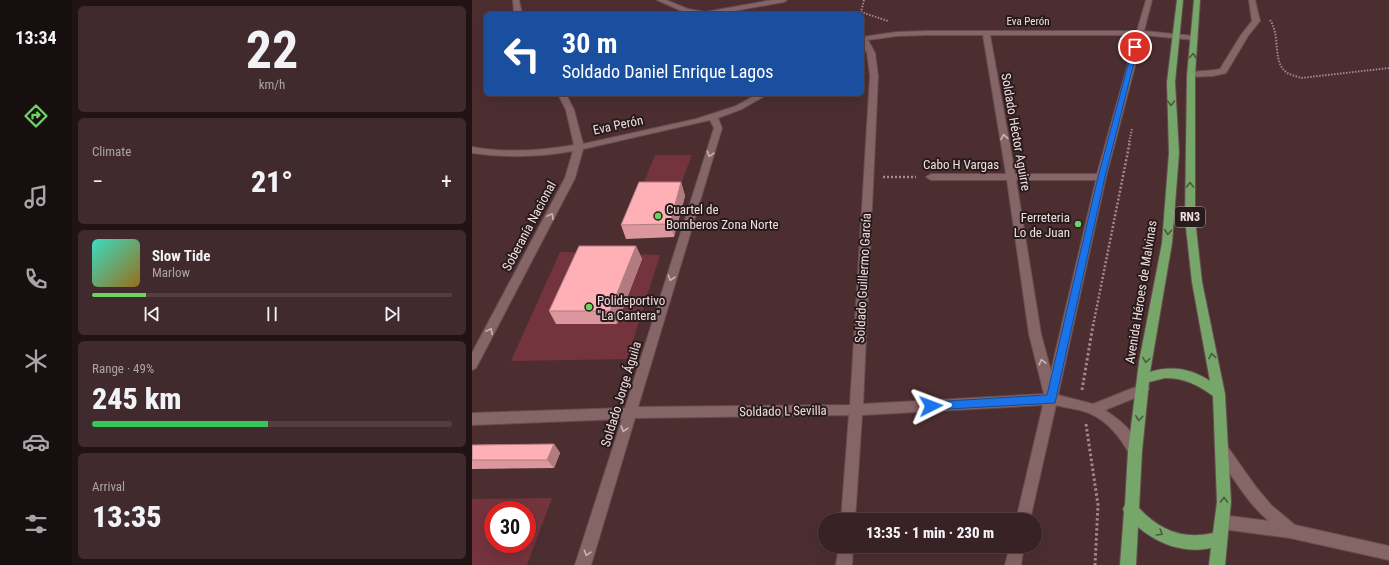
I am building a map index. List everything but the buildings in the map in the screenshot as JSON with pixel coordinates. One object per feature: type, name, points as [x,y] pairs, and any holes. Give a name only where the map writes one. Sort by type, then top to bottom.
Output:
[{"type":"highway","name":"Avenida Héroes de Malvinas","points":[[1128,565],[1130,509],[1145,362],[1160,286],[1168,235],[1173,168],[1170,106],[1175,36],[1180,0]]},
{"type":"highway","name":"RN3","points":[[1197,0],[1191,75],[1190,219],[1192,248],[1197,282],[1219,394],[1224,502],[1216,565]]},
{"type":"highway","points":[[1143,384],[1157,374],[1183,374],[1207,384],[1219,394]]},
{"type":"highway","points":[[1130,509],[1140,520],[1167,538],[1179,543],[1206,543],[1220,539]]},
{"type":"street","points":[[516,0],[518,12]]},
{"type":"street","points":[[660,0],[692,12]]},
{"type":"street","points":[[715,12],[784,0]]},
{"type":"street","points":[[1025,513],[1052,400],[1102,177],[1149,0]]},
{"type":"street","points":[[1191,75],[1213,74],[1223,71],[1245,35],[1256,21],[1252,0]]},
{"type":"street","name":"Eva Perón","points":[[864,39],[897,34],[986,33],[1139,33],[1194,38]]},
{"type":"street","name":"Soldado Héctor Aguirre","points":[[986,33],[1011,177],[1035,334],[1052,400]]},
{"type":"street","name":"Soldado Guillermo García","points":[[849,513],[856,410],[874,76],[871,53],[864,41]]},
{"type":"street","name":"Soberanía Nacional","points":[[472,366],[570,178],[579,147],[570,110],[563,96]]},
{"type":"street","name":"Eva Perón","points":[[473,152],[491,154],[535,153],[579,147],[713,117],[761,96]]},
{"type":"street","name":"Soldado Jorge Águila","points":[[583,565],[718,128],[713,117]]},
{"type":"street","name":"Cabo H Vargas","points":[[931,177],[1102,177]]},
{"type":"street","points":[[1089,408],[1143,384]]},
{"type":"street","name":"Soldado L Sevilla","points":[[472,419],[629,413],[856,410],[1052,400],[1089,408]]},
{"type":"street","points":[[1089,408],[1119,427],[1128,438],[1135,451]]},
{"type":"street","points":[[1222,450],[1251,492],[1266,510],[1290,530]]},
{"type":"street","points":[[1222,522],[1290,530],[1389,553]]},
{"type":"street","points":[[844,565],[845,553]]},
{"type":"street","points":[[1013,565],[1016,553]]},
{"type":"path","points":[[861,12],[864,0]]},
{"type":"path","points":[[864,13],[900,25],[897,34]]},
{"type":"path","points":[[1256,21],[1263,18],[1270,20],[1274,24],[1277,30],[1278,55],[1281,67],[1288,73],[1301,78],[1389,68]]},
{"type":"path","points":[[1095,565],[1098,505],[1089,408],[1082,384],[1132,128]]},
{"type":"path","name":"Cabo H Vargas","points":[[869,178],[931,177]]},
{"type":"shaded area","points":[[655,155],[692,155],[680,186],[642,187]]},
{"type":"shaded area","name":"Polideportivo \"La Cantera\"","points":[[560,252],[660,255],[627,359],[511,361]]},
{"type":"shaded area","points":[[552,498],[536,541],[536,501],[484,501],[484,553],[531,553],[527,565],[472,565],[472,499]]},
{"type":"place","name":"Cuartel de Bomberos Zona Norte","points":[[658,216]]},
{"type":"place","name":"Ferreteria Lo de Juan","points":[[1078,224]]},
{"type":"place","name":"Polideportivo \"La Cantera\"","points":[[589,307]]},
{"type":"route","points":[[931,406],[1052,400],[1102,177],[1135,47]]}]
